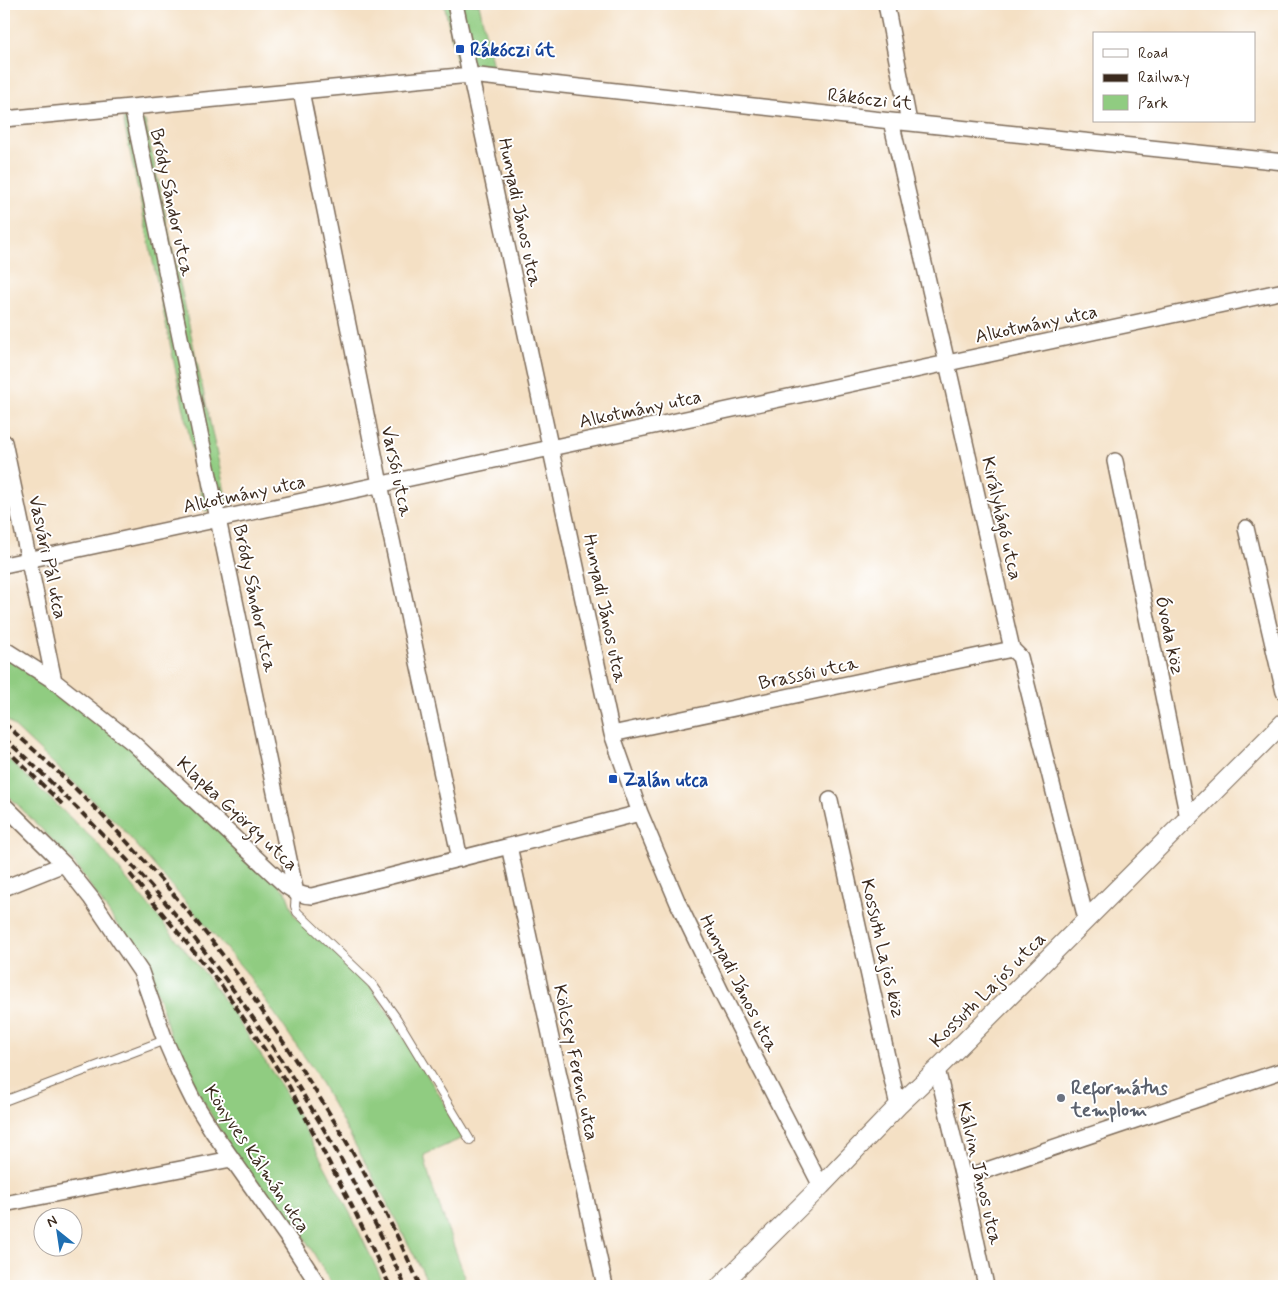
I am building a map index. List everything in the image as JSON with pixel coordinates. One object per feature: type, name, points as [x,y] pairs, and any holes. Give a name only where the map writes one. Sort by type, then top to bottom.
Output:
[{"type":"street","name":"Hunyadi János utca","points":[[455,4],[612,734],[640,813],[678,903],[722,994],[821,1186]]},
{"type":"street","points":[[886,4],[909,122]]},
{"type":"street","name":"Rákóczi út","points":[[4,119],[470,75],[1284,162]]},
{"type":"street","name":"Varsói utca","points":[[301,91],[380,484],[460,858]]},
{"type":"street","name":"Bródy Sándor utca","points":[[132,107],[296,893]]},
{"type":"street","name":"Királyhágó utca","points":[[891,121],[1012,649],[1020,657],[1086,920]]},
{"type":"street","name":"Alkotmány utca","points":[[4,564],[1284,291]]},
{"type":"street","name":"Vasvári Pál utca","points":[[4,442],[54,681]]},
{"type":"street","name":"Óvoda köz","points":[[1115,461],[1188,818]]},
{"type":"street","points":[[1246,528],[1284,692]]},
{"type":"street","name":"Klapka György utca","points":[[4,649],[54,681],[133,743],[286,886],[296,893]]},
{"type":"street","name":"Brassói utca","points":[[612,734],[1012,649]]},
{"type":"street","name":"Kossuth Lajos utca","points":[[720,1286],[1284,722]]},
{"type":"street","name":"Kossuth Lajos köz","points":[[830,800],[898,1106]]},
{"type":"street","name":"Könyves Kálmán utca","points":[[4,805],[64,864],[95,904],[140,972],[165,1040],[193,1100],[319,1286]]},
{"type":"street","points":[[296,893],[312,896],[640,813]]},
{"type":"street","name":"Kölcsey Ferenc utca","points":[[509,846],[605,1286]]},
{"type":"street","points":[[4,888],[64,864]]},
{"type":"street","name":"Kálvin János utca","points":[[937,1069],[986,1286]]},
{"type":"street","points":[[963,1178],[1284,1070]]},
{"type":"street","points":[[4,1204],[231,1158]]},
{"type":"lane","name":"Klapka György utca","points":[[296,893],[295,906],[297,912],[372,984],[397,1019],[470,1140]]},
{"type":"lane","points":[[4,1101],[165,1040]]},
{"type":"green space","points":[[444,4],[479,4],[493,67],[458,67]]},
{"type":"green space","points":[[123,118],[145,121],[228,506],[205,511]]},
{"type":"green space","points":[[4,652],[132,746],[286,892],[294,915],[370,986],[394,1021],[465,1137],[424,1155],[430,1180],[465,1277],[463,1279],[465,1286],[430,1286],[385,1199],[315,1072],[246,972],[120,826],[4,717]]},
{"type":"green space","points":[[4,755],[98,844],[217,989],[284,1090],[351,1215],[385,1286],[333,1286],[301,1232],[235,1156],[201,1097],[170,1035],[147,967],[72,860],[4,791]]},
{"type":"railway","points":[[4,723],[75,788],[116,830],[178,900],[237,974],[296,1061],[354,1155],[389,1219],[420,1286]]},
{"type":"railway","points":[[4,738],[73,804],[136,870],[175,914],[229,985],[269,1042],[325,1131],[375,1223],[405,1286]]},
{"type":"railway","points":[[5,748],[62,804]]},
{"type":"railway","points":[[130,874],[222,986],[289,1086],[355,1212],[390,1286]]},
{"type":"place","name":"Rákóczi út","points":[[460,49]]},
{"type":"place","name":"Zalán utca","points":[[613,779]]},
{"type":"place","name":"Református templom","points":[[1061,1098]]}]
